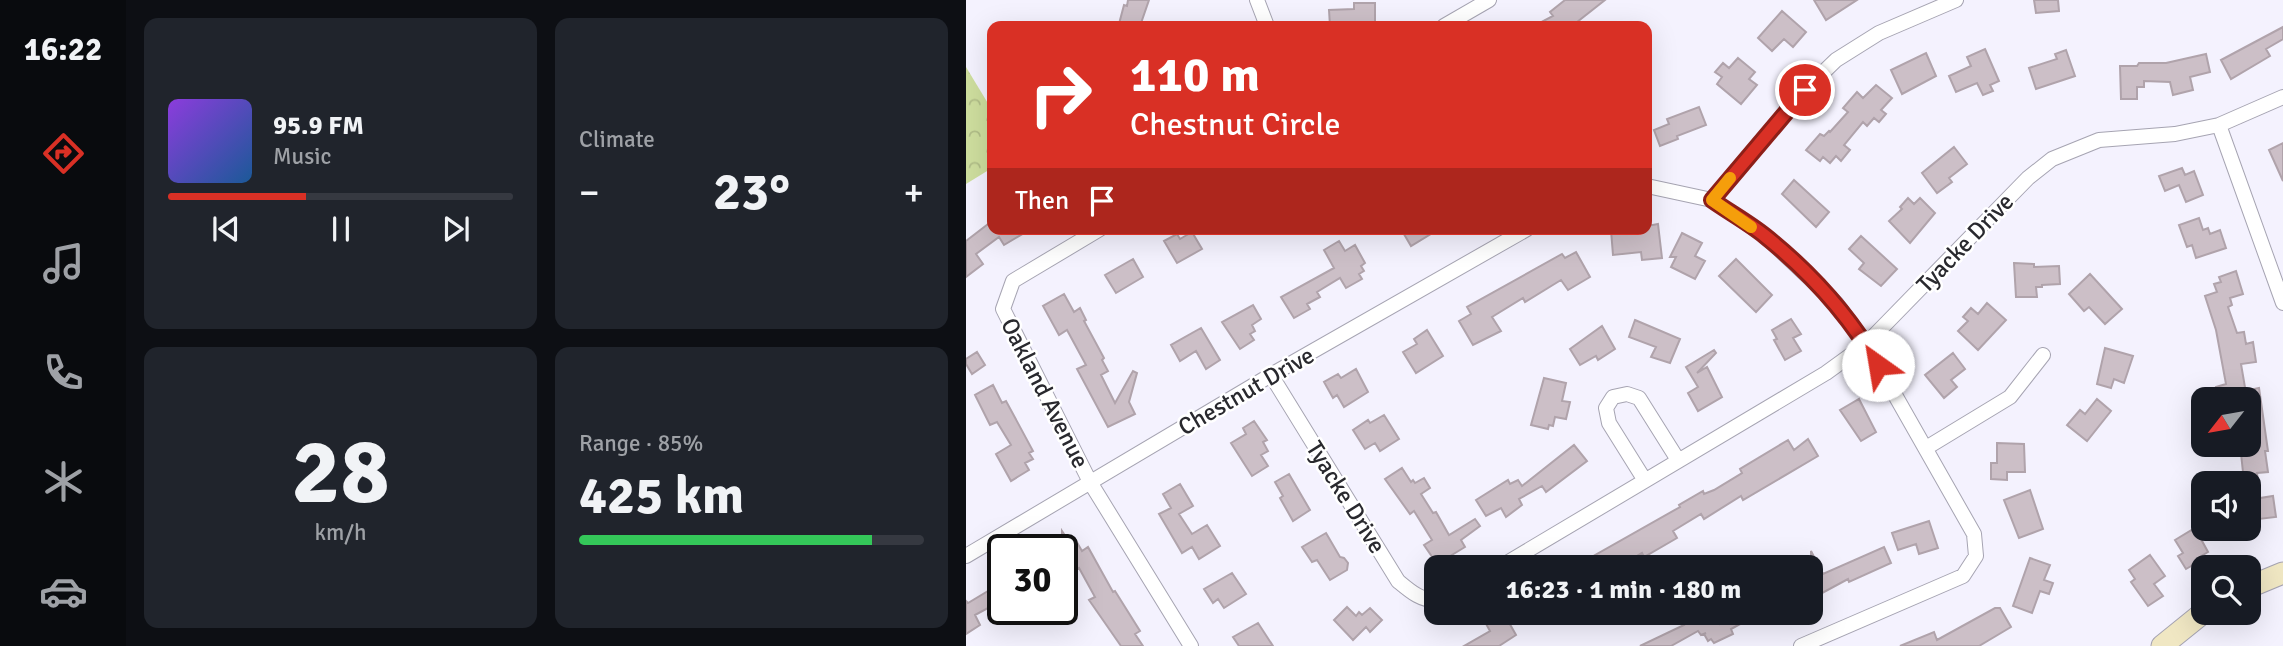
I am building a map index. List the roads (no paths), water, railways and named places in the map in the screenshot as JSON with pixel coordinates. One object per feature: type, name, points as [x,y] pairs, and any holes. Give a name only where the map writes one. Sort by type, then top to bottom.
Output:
[{"type":"street","points":[[1257,0],[1266,21]]},
{"type":"street","points":[[1453,21],[1489,0]]},
{"type":"street","points":[[1712,200],[1805,90],[1836,60],[1879,33],[1956,0]]},
{"type":"street","name":"Tyacke Drive","points":[[1520,555],[1826,373],[1866,344],[2028,178],[2052,159],[2099,141],[2175,134],[2219,125],[2283,97]]},
{"type":"street","points":[[2219,125],[2283,303]]},
{"type":"street","points":[[1652,187],[1712,200],[1765,236],[1836,303],[1866,344],[1974,534],[1976,556],[1963,576],[1801,646]]},
{"type":"street","name":"Oakland Avenue","points":[[1090,235],[1013,281],[1003,309],[1090,482],[1191,646]]},
{"type":"street","name":"Chestnut Drive","points":[[966,556],[1271,375],[1516,235]]},
{"type":"street","points":[[1926,447],[2010,397],[2043,355]]},
{"type":"street","name":"Tyacke Drive","points":[[1271,375],[1398,582],[1424,599]]},
{"type":"street","points":[[1644,479],[1609,423],[1606,408],[1613,397],[1627,394],[1639,398],[1678,460]]},
{"type":"street","points":[[2261,582],[2283,573]]},
{"type":"street","points":[[2162,646],[2191,623]]}]
